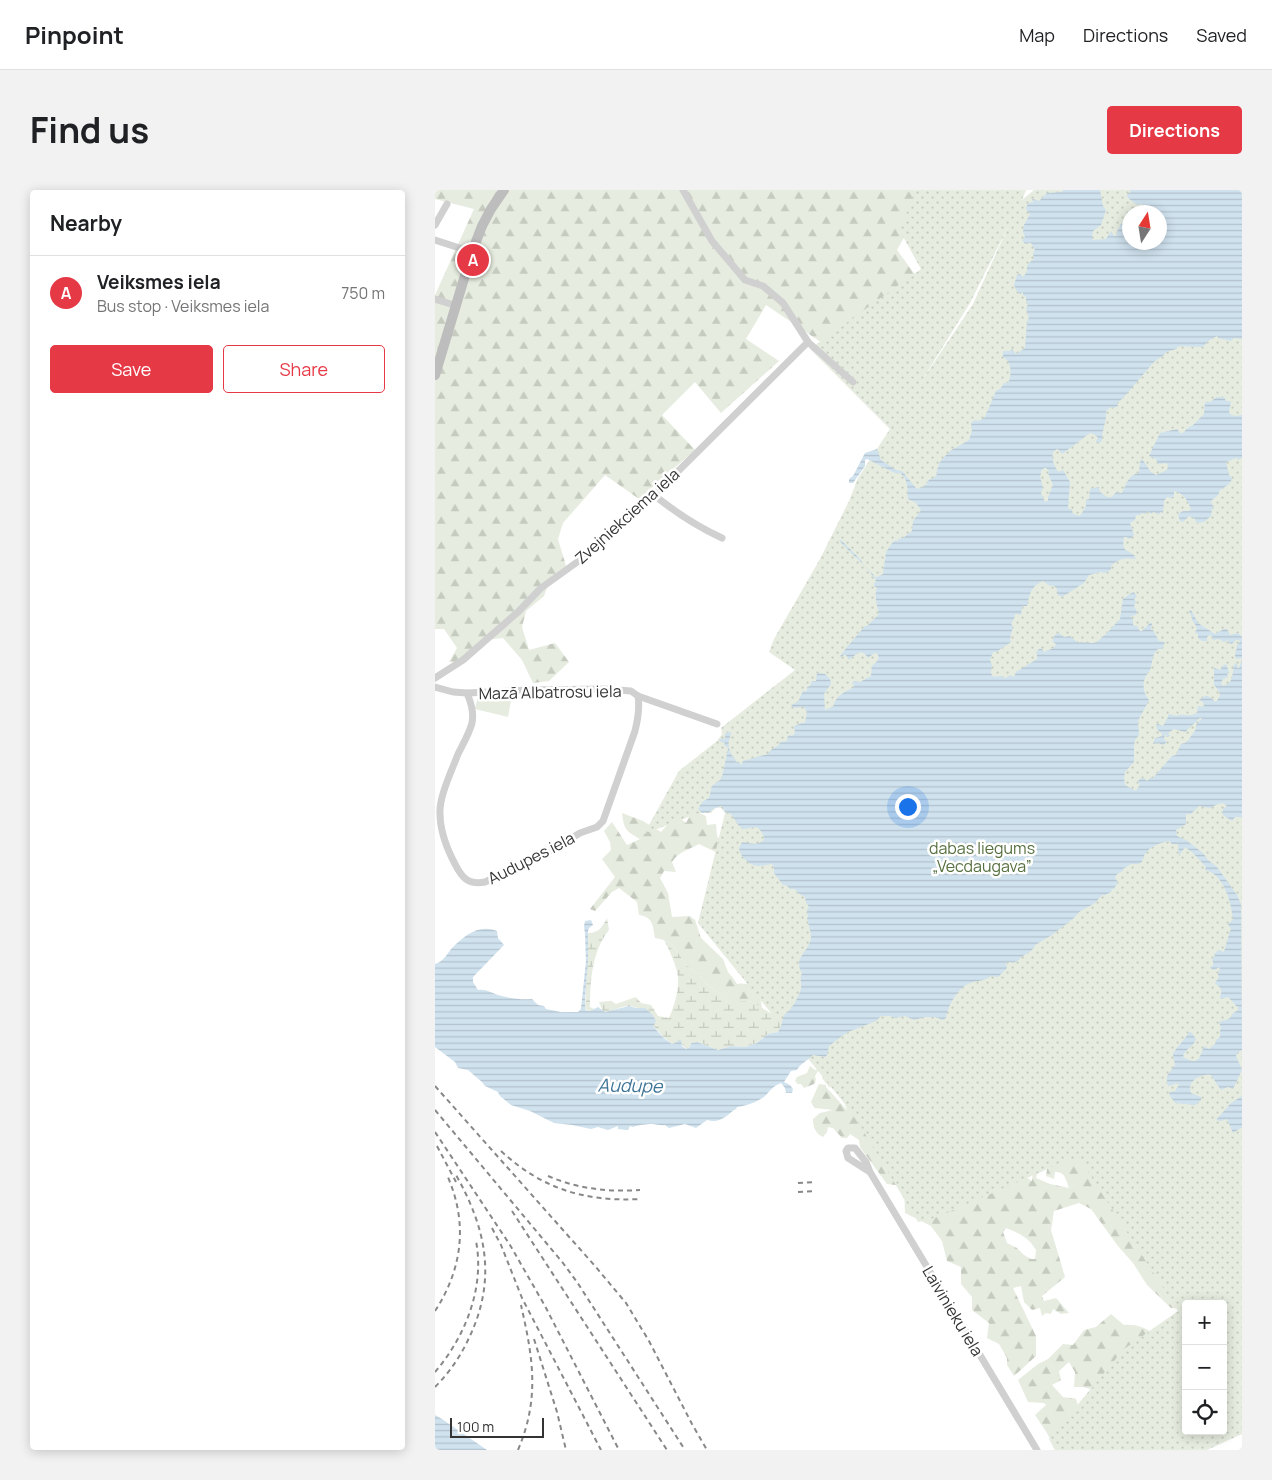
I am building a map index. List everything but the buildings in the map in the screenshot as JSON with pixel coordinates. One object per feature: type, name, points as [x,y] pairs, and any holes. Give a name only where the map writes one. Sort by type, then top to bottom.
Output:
[{"type":"main road","points":[[435,374],[473,252],[487,215],[504,190]]},
{"type":"street","points":[[683,190],[711,241],[745,280],[763,286],[783,303],[808,342],[853,382]]},
{"type":"street","points":[[435,225],[447,204]]},
{"type":"street","points":[[435,240],[473,252]]},
{"type":"street","points":[[435,299],[457,306]]},
{"type":"street","name":"Zvejniekciema iela","points":[[435,678],[463,660],[518,612],[541,588],[580,560],[629,520],[808,342]]},
{"type":"street","points":[[655,495],[665,504],[722,538]]},
{"type":"street","name":"Mazā Albatrosu iela","points":[[435,688],[467,693],[584,689],[622,690],[717,724]]},
{"type":"street","name":"Audupes iela","points":[[467,693],[472,706],[472,723],[449,777],[439,812],[445,842],[454,863],[462,877],[476,884],[485,882],[552,850],[580,833],[597,827],[603,821],[635,731],[638,720],[638,696]]},
{"type":"street","name":"Laivinieku iela","points":[[869,1172],[1037,1450]]},
{"type":"green space","points":[[435,190],[930,190],[897,250],[924,287],[828,347],[766,305],[746,339],[779,361],[721,413],[695,382],[662,415],[695,450],[639,499],[605,475],[563,523],[558,539],[566,566],[551,577],[544,596],[526,611],[522,627],[529,650],[555,643],[569,662],[549,681],[533,683],[522,660],[503,638],[483,640],[456,662],[449,662],[457,648],[444,629],[435,629],[435,295],[474,209],[435,199]]},
{"type":"green space","name":"dabas liegums „Vecdaugava”","points":[[915,190],[1026,190],[1022,200],[1034,190],[1242,190],[1242,1434],[1207,1450],[1055,1450],[1049,1439],[1124,1349],[1178,1311],[1079,1158],[1066,1161],[935,1218],[918,1222],[853,1114],[698,923],[725,813],[721,808],[716,807],[711,813],[699,813],[644,834],[679,771],[717,741],[722,734],[721,728],[795,670],[769,652],[774,639],[820,559],[849,501],[858,478],[890,429],[810,349],[921,269],[900,231]],"holes":[[[1009,225],[973,304],[921,382],[970,303]]]},
{"type":"green space","points":[[478,696],[511,701],[508,717],[475,709]]},
{"type":"green space","points":[[693,810],[706,816],[707,825],[716,824],[717,836],[724,844],[720,854],[699,844],[675,858],[672,862],[676,872],[664,871],[660,878],[668,893],[672,917],[690,916],[695,920],[701,938],[723,959],[728,972],[737,984],[749,985],[759,992],[762,1008],[750,1001],[727,1004],[722,995],[687,966],[673,945],[655,938],[650,920],[639,915],[637,902],[619,888],[612,892],[595,911],[590,909],[615,877],[602,859],[611,850],[610,842],[604,831],[612,822],[627,845],[640,839],[627,829],[622,813],[643,821],[661,832],[676,815],[686,823]]},
{"type":"green space","points":[[607,918],[609,930],[599,947],[593,967],[590,1007],[594,1009],[590,1011],[585,1009],[588,933],[600,929]]},
{"type":"green space","points":[[664,940],[673,945],[687,966],[722,995],[727,1003],[750,1001],[783,1020],[778,1032],[768,1034],[757,1043],[745,1047],[731,1046],[718,1050],[697,1042],[691,1043],[690,1047],[686,1049],[679,1041],[672,1044],[667,1040],[640,1008],[625,1006],[603,1012],[599,1002],[611,1001],[616,1004],[636,997],[641,1003],[651,1005],[658,1016],[669,1018],[676,998],[678,974]]},
{"type":"green space","points":[[1006,1053],[1129,1228],[1182,1309],[1171,1308],[1147,1285],[1133,1263],[1091,1209],[1079,1203],[1054,1211],[1051,1230],[1065,1277],[1042,1296],[1044,1301],[1056,1298],[1069,1313],[1061,1314],[1053,1309],[1051,1314],[1046,1313],[1042,1316],[1040,1308],[1032,1310],[1024,1302],[1021,1286],[1013,1288],[1036,1336],[1036,1356],[1014,1376],[1007,1365],[1007,1358],[999,1344],[987,1338],[989,1323],[972,1310],[972,1297],[961,1284],[961,1267],[947,1261],[942,1241],[931,1226],[905,1213],[904,1186],[887,1184],[860,1147],[859,1140],[850,1134],[847,1138],[842,1138],[833,1128],[828,1127],[823,1137],[815,1130],[813,1119],[820,1113],[833,1110],[815,1108],[811,1102],[819,1084],[826,1085],[847,1110],[839,1088],[829,1087],[822,1078],[831,1068]],"holes":[[[1049,1156],[1046,1176],[1054,1179],[1055,1172],[1061,1173],[1065,1177],[1069,1188],[1050,1184],[1036,1178],[1039,1169],[1033,1168],[1032,1181],[1021,1174]],[[1006,1228],[1027,1239],[1036,1250],[1035,1259],[1031,1259],[1007,1243],[1003,1232]]]},
{"type":"green space","points":[[810,1066],[815,1070],[819,1069],[815,1076],[816,1080],[814,1084],[804,1088],[795,1081],[797,1077],[807,1073]]},
{"type":"green space","points":[[1111,1314],[1124,1325],[1139,1326],[1153,1333],[1105,1393],[1083,1387],[1074,1387],[1075,1372],[1069,1362],[1059,1371],[1061,1380],[1052,1385],[1063,1397],[1076,1399],[1081,1415],[1056,1450],[1035,1415],[1046,1405],[1044,1403],[1028,1402],[1018,1380],[1038,1364],[1048,1359],[1063,1344],[1073,1345],[1084,1330],[1096,1327]]},
{"type":"water","name":"Audupe","points":[[1064,190],[1100,190],[1103,206],[1106,210],[1101,225],[1093,231],[1093,240],[1106,239],[1111,231],[1116,236],[1122,223],[1122,250],[1167,250],[1167,205],[1137,205],[1128,198],[1127,195],[1130,193],[1130,190],[1242,190],[1242,339],[1234,338],[1231,341],[1218,338],[1217,336],[1208,341],[1203,347],[1179,346],[1166,352],[1154,362],[1117,403],[1118,406],[1111,407],[1106,411],[1101,442],[1097,443],[1098,438],[1090,433],[1062,454],[1057,449],[1053,452],[1052,457],[1058,472],[1063,470],[1070,482],[1068,508],[1072,510],[1073,514],[1080,516],[1086,506],[1086,500],[1089,499],[1090,489],[1099,487],[1100,492],[1107,497],[1112,497],[1116,492],[1122,493],[1130,478],[1139,473],[1142,459],[1151,472],[1156,475],[1167,470],[1167,463],[1158,464],[1156,459],[1149,456],[1160,433],[1177,429],[1181,434],[1204,414],[1205,402],[1210,402],[1217,397],[1224,397],[1226,401],[1231,402],[1229,412],[1231,415],[1242,415],[1242,457],[1239,460],[1236,458],[1226,462],[1229,475],[1232,478],[1230,482],[1211,501],[1214,506],[1211,516],[1204,522],[1197,523],[1195,519],[1189,516],[1183,522],[1180,521],[1178,514],[1191,509],[1183,495],[1174,491],[1174,496],[1171,498],[1167,497],[1164,501],[1163,513],[1160,512],[1159,515],[1147,511],[1146,514],[1136,515],[1135,520],[1130,523],[1134,535],[1130,539],[1124,537],[1123,545],[1136,559],[1120,560],[1111,566],[1111,570],[1089,575],[1084,583],[1062,597],[1058,595],[1057,589],[1053,585],[1050,586],[1043,581],[1036,585],[1030,594],[1027,606],[1023,606],[1022,614],[1019,615],[1017,613],[1014,616],[1011,624],[1013,626],[1011,642],[993,652],[990,660],[993,677],[1001,676],[1004,678],[1010,675],[1014,677],[1016,672],[1037,659],[1037,651],[1039,649],[1042,649],[1045,653],[1052,649],[1056,644],[1053,642],[1053,639],[1059,633],[1064,637],[1070,636],[1078,643],[1097,642],[1120,619],[1123,599],[1134,592],[1137,597],[1134,599],[1136,602],[1134,606],[1137,612],[1136,615],[1130,616],[1133,619],[1133,625],[1142,631],[1152,623],[1151,630],[1153,630],[1159,641],[1165,642],[1162,649],[1158,649],[1155,653],[1151,669],[1144,680],[1144,690],[1149,700],[1138,721],[1139,735],[1135,740],[1134,762],[1125,772],[1125,785],[1136,791],[1140,784],[1137,782],[1140,779],[1144,778],[1147,781],[1153,778],[1172,756],[1176,755],[1181,744],[1187,742],[1202,718],[1185,732],[1174,729],[1168,733],[1170,736],[1166,737],[1167,735],[1165,735],[1164,739],[1167,742],[1163,745],[1153,744],[1155,738],[1162,736],[1156,725],[1163,726],[1170,714],[1176,716],[1198,712],[1199,706],[1204,707],[1203,702],[1199,700],[1205,696],[1216,702],[1220,696],[1219,691],[1214,685],[1214,668],[1221,670],[1221,667],[1226,664],[1229,672],[1227,674],[1228,677],[1223,679],[1221,683],[1223,686],[1227,685],[1233,675],[1234,665],[1236,663],[1237,668],[1239,668],[1242,660],[1242,817],[1235,817],[1232,821],[1223,815],[1221,811],[1223,812],[1223,809],[1227,806],[1223,803],[1210,808],[1199,806],[1191,814],[1186,814],[1186,824],[1176,830],[1177,836],[1186,840],[1203,853],[1217,867],[1237,895],[1241,904],[1242,1050],[1236,1056],[1242,1070],[1233,1089],[1228,1087],[1221,1090],[1211,1075],[1203,1075],[1195,1079],[1191,1085],[1191,1093],[1201,1097],[1201,1100],[1195,1105],[1175,1103],[1169,1094],[1175,1091],[1179,1085],[1178,1083],[1169,1086],[1167,1084],[1167,1076],[1175,1065],[1173,1054],[1189,1032],[1196,1039],[1183,1057],[1194,1061],[1201,1055],[1204,1046],[1209,1049],[1215,1044],[1216,1040],[1220,1037],[1221,1028],[1219,1022],[1230,1018],[1238,1010],[1238,1007],[1228,997],[1221,999],[1221,989],[1215,983],[1219,977],[1220,967],[1214,970],[1210,968],[1213,965],[1212,959],[1215,956],[1214,954],[1219,950],[1224,952],[1231,929],[1228,925],[1233,919],[1225,890],[1217,877],[1205,870],[1206,867],[1193,853],[1185,847],[1179,856],[1178,844],[1172,844],[1169,841],[1152,847],[1143,857],[1142,862],[1131,864],[1117,874],[1115,878],[1118,882],[1111,892],[1102,895],[1095,903],[1079,912],[1052,935],[1035,945],[1032,950],[1019,960],[1013,963],[1006,962],[1007,968],[998,977],[992,976],[963,987],[949,1007],[946,1018],[943,1020],[935,1017],[925,1017],[914,1020],[905,1016],[895,1018],[881,1016],[876,1021],[848,1032],[829,1046],[825,1057],[813,1055],[797,1070],[791,1071],[784,1082],[793,1089],[792,1093],[786,1093],[781,1083],[759,1100],[737,1107],[722,1119],[715,1121],[707,1120],[696,1128],[685,1124],[669,1128],[665,1125],[652,1124],[630,1126],[628,1130],[618,1129],[618,1126],[608,1130],[598,1127],[591,1129],[554,1123],[530,1111],[511,1105],[498,1092],[485,1086],[468,1070],[458,1068],[455,1062],[435,1047],[435,964],[443,960],[462,939],[478,930],[490,929],[497,931],[498,938],[504,945],[473,977],[473,982],[478,990],[510,998],[532,999],[546,1009],[561,1012],[578,1012],[581,1009],[586,961],[584,926],[585,921],[591,920],[593,925],[588,931],[585,1010],[590,1011],[598,1007],[605,1012],[629,1006],[645,1008],[652,1014],[656,1021],[653,1026],[662,1036],[672,1044],[681,1040],[682,1046],[686,1049],[690,1047],[691,1043],[697,1042],[718,1050],[731,1046],[745,1047],[757,1043],[768,1034],[778,1032],[784,1015],[794,1004],[801,989],[802,973],[799,963],[811,937],[807,918],[809,907],[805,897],[795,889],[790,889],[783,885],[774,873],[772,864],[755,866],[741,854],[739,848],[742,842],[757,844],[764,840],[763,834],[757,827],[744,829],[739,826],[731,814],[725,812],[722,806],[710,812],[702,813],[698,809],[702,802],[709,798],[712,786],[722,777],[728,749],[724,745],[725,743],[719,741],[720,739],[725,739],[725,734],[731,732],[730,751],[736,762],[739,762],[741,765],[743,761],[768,754],[780,742],[787,741],[789,735],[792,736],[795,733],[794,726],[805,723],[807,712],[804,707],[794,708],[791,705],[798,702],[803,691],[807,691],[807,687],[810,686],[812,681],[816,681],[817,673],[825,674],[830,679],[831,684],[824,694],[825,710],[833,707],[840,695],[853,688],[852,683],[854,681],[860,682],[871,676],[872,666],[878,659],[877,653],[868,658],[861,652],[849,660],[846,655],[839,658],[865,626],[879,614],[876,597],[877,588],[874,586],[876,582],[869,570],[875,577],[883,574],[886,552],[892,543],[896,540],[898,542],[898,539],[903,538],[912,531],[913,521],[921,510],[916,503],[908,499],[906,481],[900,473],[895,473],[867,459],[865,460],[865,466],[853,483],[849,483],[849,479],[853,476],[865,453],[877,449],[881,460],[896,470],[902,471],[916,488],[923,488],[937,474],[940,462],[946,455],[969,440],[972,430],[971,423],[985,417],[996,391],[1009,381],[1010,367],[1008,361],[1003,357],[1003,351],[1010,351],[1012,349],[1016,354],[1025,348],[1029,317],[1026,309],[1028,304],[1026,297],[1023,295],[1023,292],[1020,294],[1016,290],[1014,285],[1017,275],[1020,274],[1023,277],[1027,272],[1027,266],[1034,259],[1033,253],[1035,250],[1031,243],[1025,244],[1022,240],[1025,237],[1023,232],[1024,225],[1030,214],[1026,209],[1030,203],[1034,202],[1032,200],[1039,201],[1047,193]],"holes":[[[1044,468],[1049,471],[1048,473],[1053,485],[1048,501],[1045,502],[1041,493],[1043,488],[1040,476]]]},
{"type":"water","points":[[839,540],[861,560],[864,566]]},
{"type":"water","points":[[1191,610],[1198,623],[1215,634],[1227,629],[1230,635],[1238,633],[1242,637],[1242,660],[1241,658],[1236,659],[1235,655],[1239,640],[1232,644],[1228,640],[1224,642],[1219,639],[1213,640],[1210,635],[1207,637],[1207,641],[1202,641],[1198,638],[1198,634],[1195,632],[1197,629],[1189,611]]},
{"type":"water","points":[[1242,1096],[1242,1127],[1233,1133],[1227,1119],[1216,1120],[1231,1103]]},
{"type":"water","points":[[435,1415],[442,1419],[487,1450],[435,1450]]},
{"type":"railway","points":[[435,1086],[626,1303],[649,1341],[707,1450]]},
{"type":"railway","points":[[435,1110],[577,1282],[685,1450]]},
{"type":"railway","points":[[435,1132],[510,1245],[545,1306],[619,1450]]},
{"type":"railway","points":[[437,1146],[456,1182]]},
{"type":"railway","points":[[501,1151],[532,1175],[565,1190],[601,1198],[641,1199]]},
{"type":"railway","points":[[435,1311],[452,1278],[459,1244],[458,1210],[447,1175]]},
{"type":"railway","points":[[435,1387],[454,1365],[468,1340],[483,1297],[485,1256],[481,1236],[467,1195],[456,1175]]},
{"type":"railway","points":[[548,1176],[593,1189],[640,1190]]},
{"type":"railway","points":[[798,1183],[815,1182]]},
{"type":"railway","points":[[798,1192],[816,1191]]},
{"type":"railway","points":[[512,1211],[667,1450]]},
{"type":"railway","points":[[492,1228],[501,1245],[522,1298],[601,1450]]},
{"type":"railway","points":[[435,1372],[464,1328],[470,1311],[478,1276],[476,1241]]},
{"type":"railway","points":[[518,1450],[525,1431],[532,1395],[529,1343],[521,1305]]},
{"type":"railway","points":[[534,1339],[557,1412],[566,1450]]},
{"type":"place","name":"Veiksmes iela","points":[[473,260]]}]
